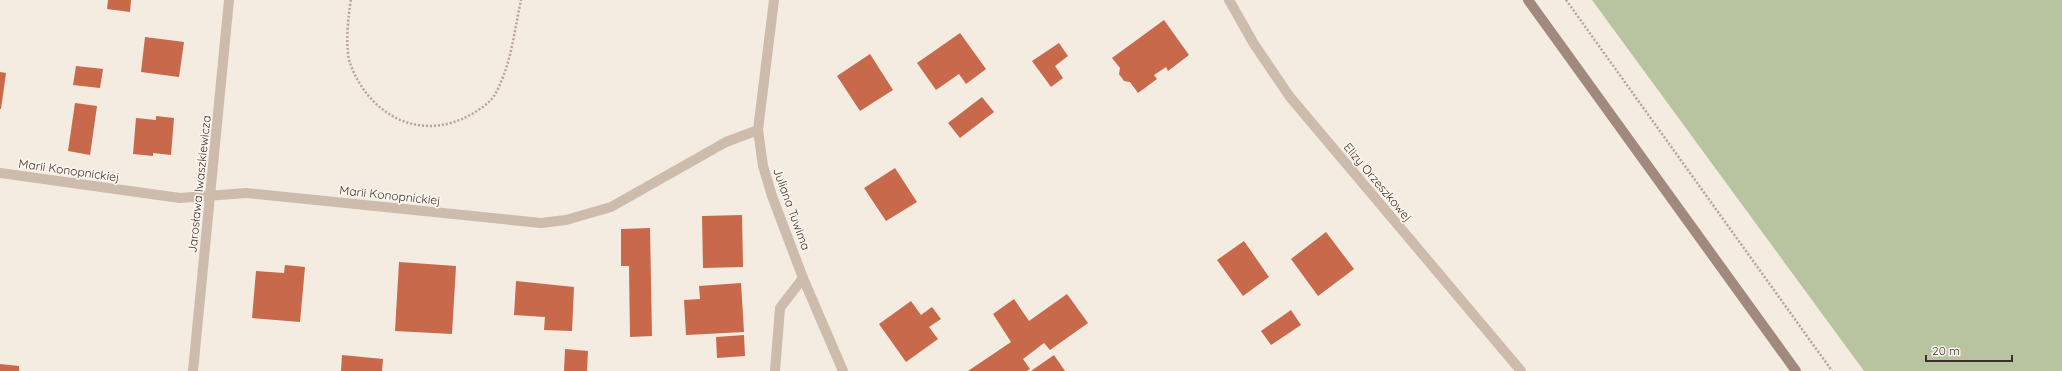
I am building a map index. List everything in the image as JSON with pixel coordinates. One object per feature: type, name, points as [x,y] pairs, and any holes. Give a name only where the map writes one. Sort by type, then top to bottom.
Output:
[{"type":"main road","points":[[1528,0],[1796,371]]},
{"type":"street","name":"Jarosława Iwaszkiewicza","points":[[193,371],[230,0]]},
{"type":"street","name":"Juliana Tuwima","points":[[774,0],[758,130],[763,166],[772,196],[803,278],[843,371]]},
{"type":"street","name":"Elizy Orzeszkowej","points":[[1229,0],[1254,44],[1290,97],[1521,371]]},
{"type":"street","name":"Marii Konopnickiej","points":[[0,173],[180,198],[246,193],[542,224],[566,220],[611,207],[726,142],[758,130]]},
{"type":"street","points":[[775,371],[780,308],[803,278]]},
{"type":"path","points":[[351,0],[348,18],[349,62],[367,96],[393,118],[420,125],[447,125],[474,114],[493,97],[507,68],[521,0]]},
{"type":"path","points":[[1566,0],[1832,371]]},
{"type":"green space","points":[[1592,0],[2062,0],[2062,371],[1864,371]]},
{"type":"building","points":[[108,0],[131,0],[130,12],[107,9]]},
{"type":"building","points":[[1164,20],[1189,55],[1168,71],[1166,67],[1154,75],[1157,79],[1138,93],[1130,82],[1124,81],[1119,74],[1120,68],[1112,58]]},
{"type":"building","points":[[960,33],[986,69],[966,84],[959,74],[936,90],[917,63]]},
{"type":"building","points":[[145,37],[184,42],[179,77],[141,72]]},
{"type":"building","points":[[1059,43],[1068,56],[1055,66],[1063,78],[1051,87],[1032,61]]},
{"type":"building","points":[[870,54],[893,90],[860,111],[837,76]]},
{"type":"building","points":[[76,66],[103,69],[100,88],[73,85]]},
{"type":"building","points":[[0,72],[6,73],[1,109],[0,109]]},
{"type":"building","points":[[982,97],[994,112],[960,138],[948,123]]},
{"type":"building","points":[[75,103],[97,106],[90,155],[68,151]]},
{"type":"building","points":[[156,116],[174,118],[171,155],[153,153],[153,156],[133,154],[136,118],[156,120]]},
{"type":"building","points":[[895,168],[917,202],[886,221],[864,188]]},
{"type":"building","points":[[742,215],[743,267],[703,268],[702,216]]},
{"type":"building","points":[[650,228],[652,336],[630,337],[629,266],[621,266],[621,229]]},
{"type":"building","points":[[1326,232],[1354,269],[1318,296],[1291,259]]},
{"type":"building","points":[[1244,241],[1269,277],[1243,296],[1217,260]]},
{"type":"building","points":[[399,262],[456,266],[452,334],[395,331]]},
{"type":"building","points":[[285,265],[305,267],[300,322],[252,318],[256,271],[284,273]]},
{"type":"building","points":[[516,281],[574,287],[572,331],[544,330],[545,317],[514,315]]},
{"type":"building","points":[[741,283],[744,332],[686,335],[684,300],[700,299],[699,286]]},
{"type":"building","points":[[1067,294],[1088,323],[1050,350],[1044,343],[1023,359],[1030,369],[1027,371],[968,371],[1011,342],[993,314],[1014,299],[1029,321]]},
{"type":"building","points":[[911,301],[921,315],[932,307],[941,319],[929,327],[938,339],[906,362],[879,324]]},
{"type":"building","points":[[1291,310],[1301,325],[1271,345],[1261,331]]},
{"type":"building","points":[[744,335],[745,356],[717,358],[716,337]]},
{"type":"building","points":[[565,349],[588,351],[587,371],[564,371]]},
{"type":"building","points":[[342,355],[383,359],[382,371],[341,371]]},
{"type":"building","points":[[1054,355],[1065,371],[1031,371]]},
{"type":"building","points":[[0,364],[19,366],[19,371],[0,371]]}]
